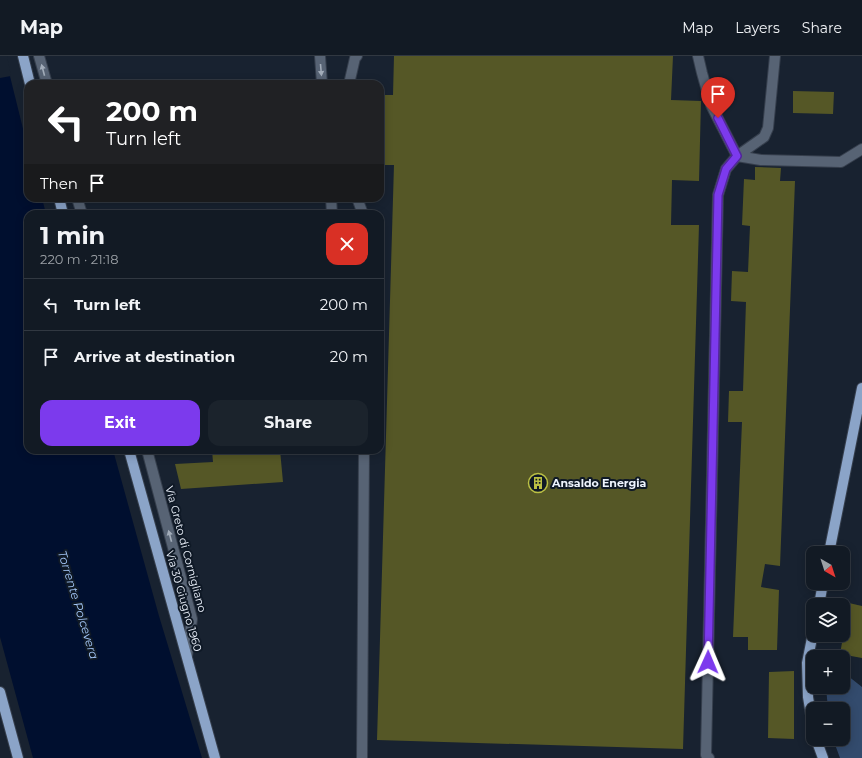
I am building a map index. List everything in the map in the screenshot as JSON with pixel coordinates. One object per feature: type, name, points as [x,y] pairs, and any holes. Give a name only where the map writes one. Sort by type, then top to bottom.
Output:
[{"type":"main road","points":[[23,56],[29,80]]},
{"type":"main road","points":[[830,546],[862,388]]},
{"type":"main road","name":"Via 30 Giugno 1960","points":[[130,454],[215,758]]},
{"type":"main road","points":[[809,702],[807,662],[811,642]]},
{"type":"main road","points":[[0,692],[18,758]]},
{"type":"main road","points":[[819,746],[823,758]]},
{"type":"lane","points":[[39,56],[46,80]]},
{"type":"lane","points":[[320,56],[322,80]]},
{"type":"lane","points":[[350,80],[355,58],[357,56]]},
{"type":"lane","points":[[698,56],[711,105],[737,156]]},
{"type":"lane","points":[[709,758],[706,755],[718,195],[726,169],[737,156],[764,137],[768,128],[775,56]]},
{"type":"lane","points":[[737,156],[761,160],[842,162],[862,149]]},
{"type":"lane","name":"Via Greto di Cornigliano","points":[[148,454],[192,619],[187,656]]},
{"type":"lane","points":[[362,758],[364,454]]},
{"type":"shaded area","points":[[850,678],[862,687],[862,758],[840,758],[836,746],[850,746],[850,702],[827,702],[827,694],[850,694]]},
{"type":"water","name":"Torrente Polcevera","points":[[0,56],[5,56],[24,133],[24,202],[43,202],[45,210],[24,210],[24,454],[114,454],[159,616],[202,758],[33,758],[0,637]]},
{"type":"pier","points":[[0,56],[7,56],[11,76],[0,78]]},
{"type":"building","name":"Ansaldo Energia","points":[[394,56],[673,56],[671,100],[701,101],[699,181],[672,180],[671,225],[699,225],[683,749],[377,740],[394,165],[384,165],[384,95],[393,95]]},
{"type":"building","points":[[793,91],[834,92],[833,114],[793,113]]},
{"type":"building","points":[[755,167],[781,168],[780,181],[795,181],[780,566],[765,564],[761,587],[779,590],[777,650],[748,650],[748,637],[733,637],[742,422],[728,422],[729,391],[743,391],[746,302],[731,301],[732,271],[748,272],[750,226],[742,225],[744,179],[755,180]]},
{"type":"building","points":[[212,454],[280,454],[283,482],[181,489],[175,464],[213,462]]},
{"type":"building","points":[[850,603],[862,606],[862,658],[850,656],[850,650],[841,650],[842,642],[850,642]]},
{"type":"building","points":[[794,671],[794,739],[768,738],[769,672]]},
{"type":"place","name":"Ansaldo Energia","points":[[538,483]]},
{"type":"route","points":[[708,662],[718,195],[726,169],[737,156],[718,118]]}]
